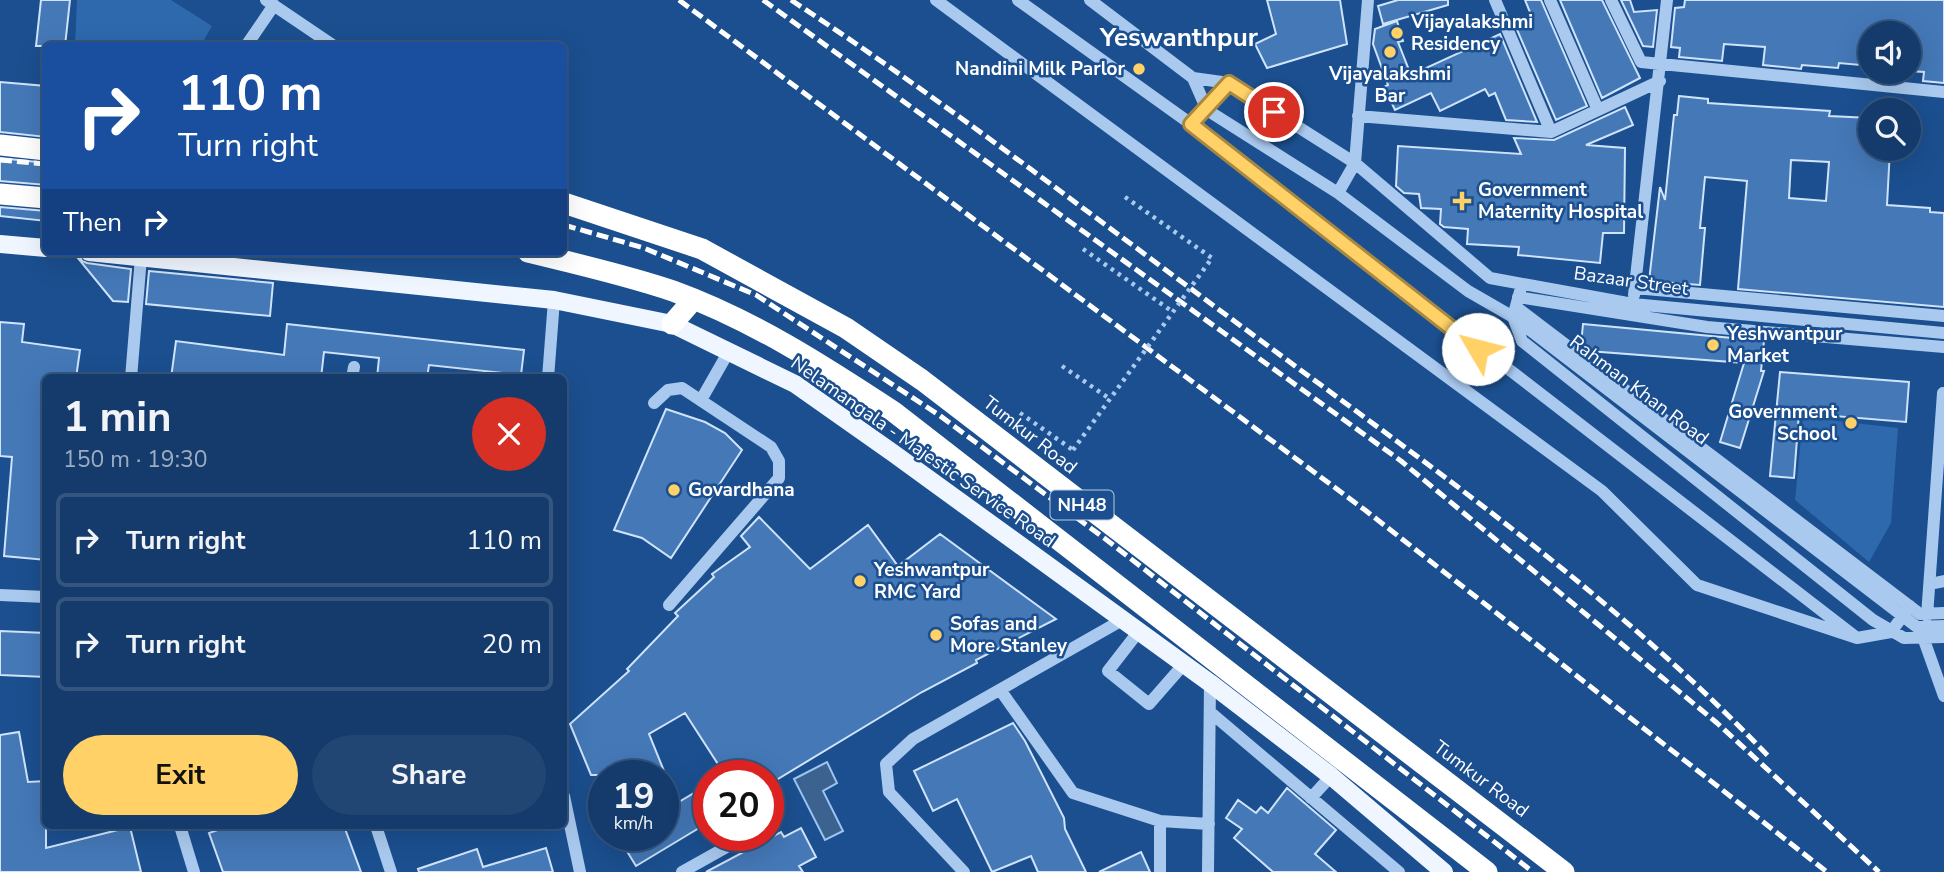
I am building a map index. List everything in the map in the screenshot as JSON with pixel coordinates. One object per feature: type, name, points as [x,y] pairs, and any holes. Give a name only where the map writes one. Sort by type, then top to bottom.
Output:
[{"type":"highway","points":[[0,145],[42,150]]},
{"type":"highway","points":[[0,194],[42,198]]},
{"type":"highway","name":"Tumkur Road","points":[[567,204],[702,249],[846,328],[922,380],[1564,872]]},
{"type":"highway","name":"NH48","points":[[544,256],[602,270],[693,300],[744,322],[810,357],[894,412],[1487,872]]},
{"type":"highway","points":[[672,324],[693,300]]},
{"type":"main road","points":[[0,244],[42,248]]},
{"type":"main road","name":"Nelamangala - Majestic Service Road","points":[[131,256],[555,300],[672,324],[795,384],[1210,683],[1331,776],[1437,870]]},
{"type":"street","points":[[936,0],[1602,491],[1697,585],[1857,638],[1944,626]]},
{"type":"street","points":[[1018,0],[1191,124],[1857,638]]},
{"type":"street","points":[[1338,193],[1354,163],[1368,0]]},
{"type":"street","points":[[1495,0],[1551,132]]},
{"type":"street","points":[[1550,0],[1598,110]]},
{"type":"street","points":[[1611,0],[1641,62],[1944,92]]},
{"type":"street","points":[[1633,304],[1667,0]]},
{"type":"street","points":[[1093,1],[1193,78],[1208,110]]},
{"type":"street","points":[[248,42],[270,2],[328,42]]},
{"type":"street","points":[[1191,124],[1208,110],[1229,83],[1193,78]]},
{"type":"street","points":[[1358,116],[1551,132],[1660,81]]},
{"type":"street","name":"Bazaar Street","points":[[1229,83],[1354,163],[1490,278],[1633,304],[1944,333]]},
{"type":"street","name":"Rahman Khan Road","points":[[1208,110],[1338,193],[1468,291],[1520,307],[1906,611],[1921,630]]},
{"type":"street","points":[[131,374],[141,257]]},
{"type":"street","points":[[1522,284],[1522,341],[1891,632]]},
{"type":"street","points":[[1635,288],[1944,316]]},
{"type":"street","points":[[548,374],[555,300]]},
{"type":"street","points":[[1520,307],[1707,327],[1944,346]]},
{"type":"street","points":[[701,400],[729,351]]},
{"type":"street","points":[[654,403],[668,390],[682,388],[771,447],[779,461],[779,478],[669,605]]},
{"type":"street","points":[[1943,393],[1930,584],[1921,630],[1944,696]]},
{"type":"street","points":[[1930,584],[1944,581]]},
{"type":"street","points":[[0,595],[42,597]]},
{"type":"street","points":[[1891,632],[1906,611]]},
{"type":"street","points":[[1921,630],[1944,613]]},
{"type":"street","points":[[964,872],[889,792],[886,764],[913,739],[1124,619]]},
{"type":"street","points":[[1921,630],[1944,637]]},
{"type":"street","points":[[1139,631],[1108,671],[1149,704],[1184,664]]},
{"type":"street","points":[[1208,872],[1210,683]]},
{"type":"street","points":[[1000,691],[1073,793],[1160,821],[1209,824]]},
{"type":"street","points":[[1210,712],[1399,872]]},
{"type":"street","points":[[1311,798],[1331,776]]},
{"type":"street","points":[[567,810],[580,872]]},
{"type":"street","points":[[1160,821],[1160,872]]},
{"type":"street","points":[[181,829],[194,872]]},
{"type":"street","points":[[377,829],[391,872]]},
{"type":"street","points":[[1437,870],[1454,847]]},
{"type":"street","points":[[682,872],[719,851]]},
{"type":"path","points":[[1020,413],[1073,450],[1212,258],[1125,197]]},
{"type":"path","points":[[1083,249],[1172,312]]},
{"type":"path","points":[[1062,366],[1110,399]]},
{"type":"shaded area","points":[[77,0],[171,0],[212,26],[203,42],[75,42]]},
{"type":"shaded area","points":[[1803,417],[1898,428],[1891,523],[1869,562],[1795,500]]},
{"type":"shaded area","points":[[827,762],[837,783],[823,791],[843,831],[825,840],[794,779]]},
{"type":"building","points":[[41,0],[70,0],[65,42],[42,42],[42,46],[36,46]]},
{"type":"building","points":[[1267,0],[1340,0],[1347,44],[1267,68],[1255,44],[1276,34]]},
{"type":"building","points":[[1398,0],[1448,0],[1448,5],[1383,24],[1378,6]]},
{"type":"building","points":[[1525,0],[1541,0],[1587,106],[1556,120],[1515,25],[1532,17]]},
{"type":"building","points":[[1560,0],[1602,0],[1640,78],[1602,98]]},
{"type":"building","points":[[1621,0],[1630,0],[1634,12],[1657,10],[1653,47],[1643,46]]},
{"type":"building","points":[[1685,0],[1944,0],[1944,83],[1923,81],[1921,21],[1858,21],[1858,65],[1839,63],[1838,68],[1802,65],[1801,69],[1763,65],[1765,47],[1724,44],[1722,61],[1679,57],[1680,48],[1671,47],[1675,8],[1684,7]]},
{"type":"building","points":[[1397,21],[1403,41],[1398,42],[1411,75],[1500,34],[1537,122],[1506,120],[1495,93],[1489,96],[1485,89],[1440,111],[1431,93],[1395,110],[1384,87],[1388,85],[1373,44],[1375,29]]},
{"type":"building","points":[[0,82],[42,86],[42,137],[0,132]]},
{"type":"building","points":[[1679,96],[1708,99],[1708,103],[1830,111],[1829,116],[1858,117],[1858,161],[1889,161],[1887,205],[1930,208],[1930,212],[1944,213],[1944,307],[1738,289],[1747,181],[1705,177],[1700,228],[1705,228],[1700,285],[1649,281],[1660,187],[1665,200],[1674,115],[1677,115]],"holes":[[[1791,160],[1829,162],[1826,201],[1789,198]]]},
{"type":"building","points":[[1625,107],[1633,125],[1586,145],[1625,148],[1624,233],[1603,233],[1600,263],[1518,255],[1519,247],[1467,244],[1468,229],[1444,227],[1440,224],[1441,209],[1421,208],[1419,194],[1404,193],[1396,186],[1398,146],[1521,154],[1514,138],[1554,140]]},
{"type":"building","points":[[0,158],[42,163],[42,185],[0,181]]},
{"type":"building","points":[[0,207],[42,211],[42,221],[0,216]]},
{"type":"building","points":[[76,256],[87,263],[131,269],[128,302],[113,301]]},
{"type":"building","points":[[149,271],[273,283],[270,316],[146,304]]},
{"type":"building","points":[[0,322],[24,324],[22,342],[80,350],[77,374],[42,374],[42,560],[4,556],[12,457],[0,456]]},
{"type":"building","points":[[287,324],[524,350],[521,374],[429,365],[428,374],[377,374],[379,358],[324,352],[321,374],[172,374],[176,341],[284,355]]},
{"type":"building","points":[[1583,324],[1764,341],[1761,371],[1764,371],[1740,448],[1720,442],[1744,363],[1588,351],[1581,345]]},
{"type":"building","points":[[1780,372],[1909,382],[1906,422],[1799,413],[1794,478],[1770,476]]},
{"type":"building","name":"Govardhana","points":[[666,409],[705,422],[725,433],[742,450],[671,558],[642,538],[614,530]]},
{"type":"building","points":[[759,517],[810,569],[868,525],[898,566],[940,534],[1056,619],[976,660],[977,663],[922,692],[784,775],[784,760],[715,760],[685,713],[649,734],[660,760],[588,760],[588,768],[570,724],[629,671],[627,669],[678,616],[675,613],[714,577],[712,574],[750,547],[741,536]]},
{"type":"building","points":[[0,631],[42,633],[42,677],[0,675]]},
{"type":"building","points":[[1013,723],[1064,818],[1065,829],[1086,872],[1038,872],[1031,856],[992,872],[957,799],[933,811],[914,771]]},
{"type":"building","points":[[19,732],[28,782],[42,781],[42,829],[46,829],[46,848],[130,829],[141,872],[0,872],[0,735]]},
{"type":"building","points":[[1287,788],[1336,830],[1315,854],[1336,872],[1273,872],[1234,838],[1242,829],[1226,818],[1238,800],[1256,813],[1261,807],[1268,813]]},
{"type":"building","points":[[693,794],[693,832],[679,840],[679,802]]},
{"type":"building","points":[[801,828],[816,857],[799,866],[803,872],[706,872],[745,851],[784,851],[784,837]]},
{"type":"building","points":[[220,829],[345,829],[361,872],[223,872],[209,833]]},
{"type":"building","points":[[546,848],[553,872],[419,872],[418,869],[477,849],[483,867]]},
{"type":"building","points":[[627,851],[661,851],[636,866]]},
{"type":"building","points":[[1141,852],[1150,872],[1099,872]]},
{"type":"railway","points":[[679,0],[1365,510],[1827,872]]},
{"type":"railway","points":[[763,0],[1401,461],[1717,723],[1879,872]]},
{"type":"railway","points":[[791,0],[1028,167],[1524,538],[1652,644],[1770,758]]},
{"type":"railway","points":[[0,160],[42,164]]},
{"type":"railway","points":[[0,190],[42,195]]},
{"type":"railway","points":[[567,226],[644,248],[756,295],[939,415],[1108,541],[1533,872]]},
{"type":"railway","points":[[562,256],[622,272],[697,299],[743,322],[819,369],[930,447],[1094,569],[1483,872]]},
{"type":"place","name":"Vijayalakshmi Residency","points":[[1397,33]]},
{"type":"place","name":"Vijayalakshmi Bar","points":[[1390,52]]},
{"type":"place","name":"Nandini Milk Parlor","points":[[1139,69]]},
{"type":"place","name":"Government Maternity Hospital","points":[[1462,201]]},
{"type":"place","name":"Yeshwantpur Market","points":[[1713,345]]},
{"type":"place","name":"Government School","points":[[1851,423]]},
{"type":"place","name":"Govardhana","points":[[674,490]]},
{"type":"place","name":"Yeshwantpur RMC Yard","points":[[860,581]]},
{"type":"place","name":"Sofas and More Stanley","points":[[936,635]]},
{"type":"district","name":"Yeswanthpur","points":[[1179,37]]},
{"type":"route","points":[[1274,112],[1229,83],[1208,110],[1191,124],[1478,349]]}]
